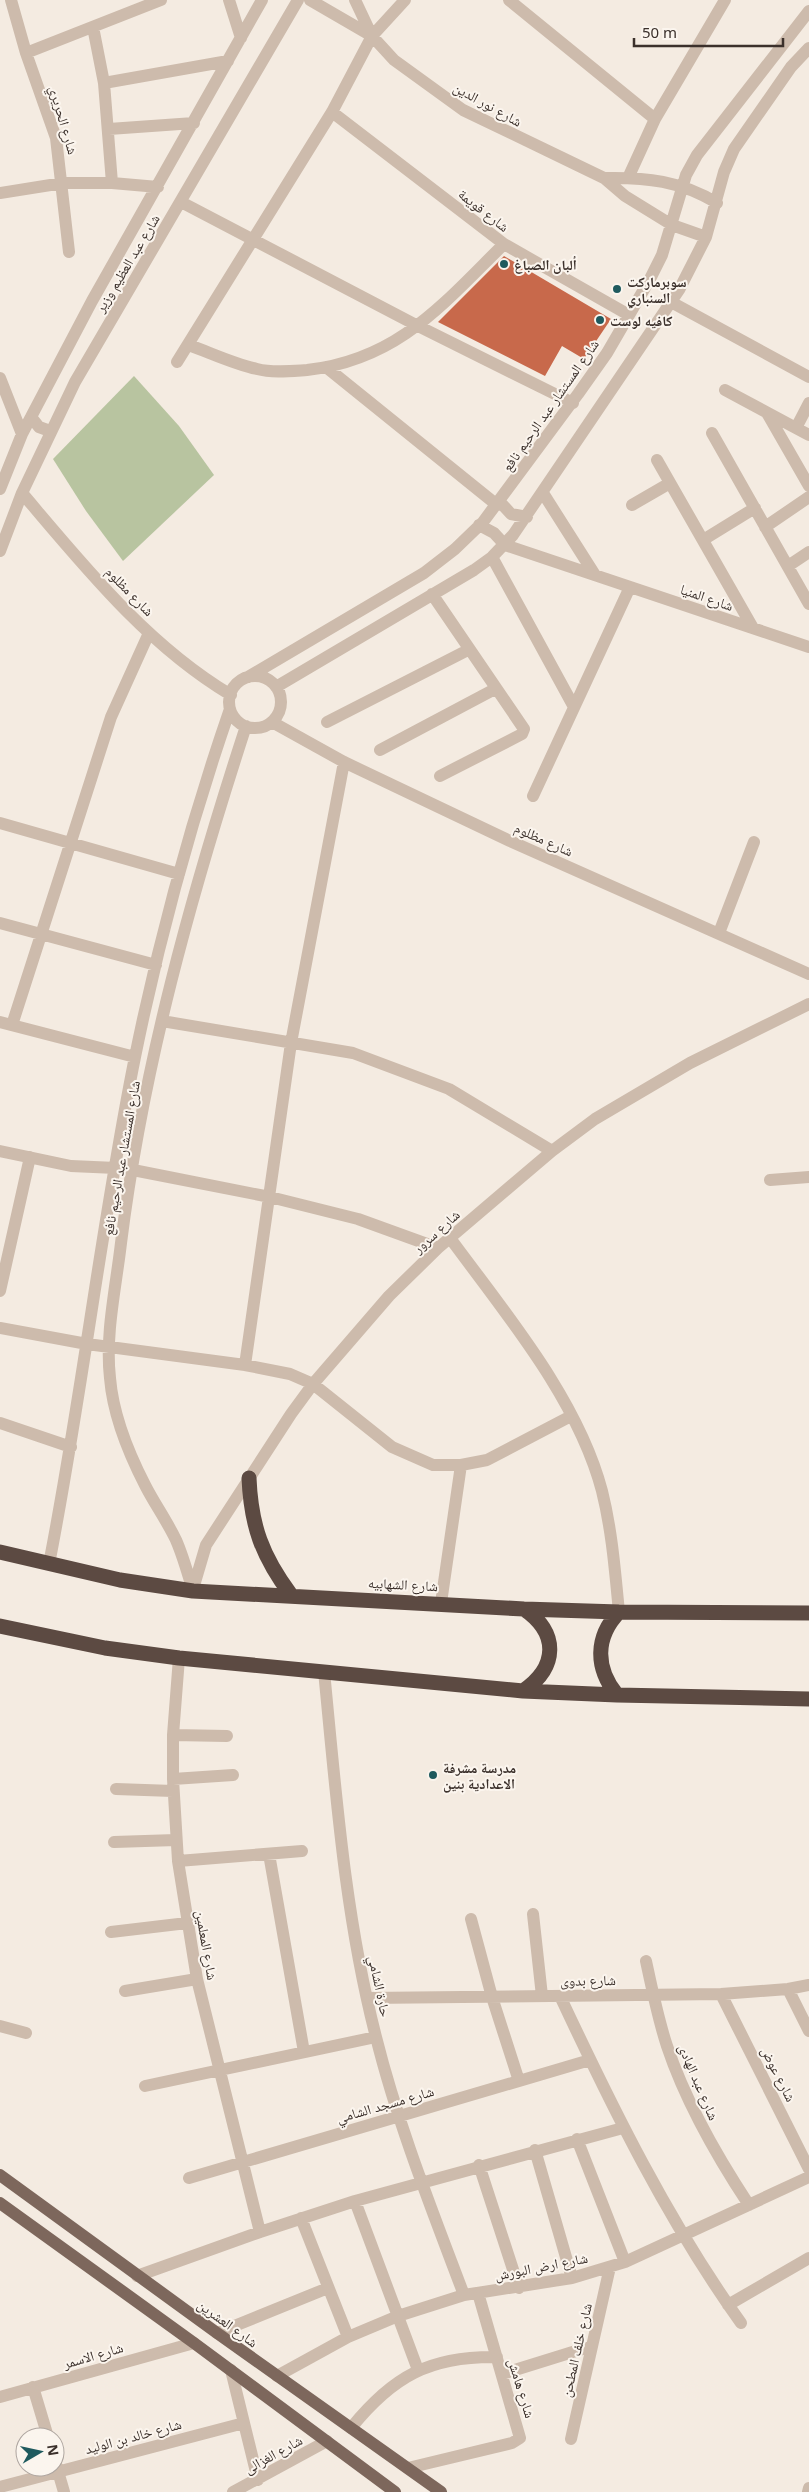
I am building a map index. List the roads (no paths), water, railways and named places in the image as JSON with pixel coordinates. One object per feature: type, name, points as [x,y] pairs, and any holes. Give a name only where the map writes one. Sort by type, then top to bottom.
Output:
[{"type":"highway","points":[[249,1478],[250,1503],[260,1544],[276,1575],[291,1595]]},
{"type":"highway","name":"شارع الشهابيه","points":[[0,1552],[49,1564],[193,1591],[619,1612],[809,1613]]},
{"type":"highway","points":[[523,1691],[537,1681],[547,1667],[550,1650],[547,1633],[538,1618],[524,1608]]},
{"type":"highway","points":[[617,1695],[604,1676],[600,1653],[605,1630],[619,1612]]},
{"type":"highway","points":[[0,1626],[105,1648],[179,1658],[523,1691],[809,1699]]},
{"type":"main road","name":"شارع العشرين","points":[[0,2175],[137,2276],[441,2492]]},
{"type":"main road","points":[[0,2203],[194,2342],[395,2492]]},
{"type":"main road","points":[[294,2417],[308,2398]]},
{"type":"street","name":"شارع الحريري","points":[[11,0],[26,54],[56,138],[63,183],[69,252]]},
{"type":"street","points":[[26,54],[161,0]]},
{"type":"street","points":[[229,0],[241,38]]},
{"type":"street","name":"شارع عبد العظيم وزير","points":[[0,489],[22,434],[92,301],[262,0]]},
{"type":"street","name":"شارع عبد العظيم وزير","points":[[0,550],[22,493],[75,382],[298,0]]},
{"type":"street","name":"شارع نور الدين","points":[[310,0],[372,36]]},
{"type":"street","name":"شارع نور الدين","points":[[355,0],[372,36],[394,60],[462,110],[604,178],[633,202],[672,225],[706,237]]},
{"type":"street","points":[[177,362],[332,112],[372,36],[405,0]]},
{"type":"street","points":[[509,0],[525,5],[656,119]]},
{"type":"street","points":[[628,178],[656,119],[725,0]]},
{"type":"street","name":"شارع المستشار عبد الرحيم نافع","points":[[248,677],[424,573],[455,549],[498,503],[573,402],[629,315],[662,255],[683,186],[697,155],[809,11]]},
{"type":"street","points":[[93,27],[104,83],[112,183]]},
{"type":"street","points":[[276,687],[492,557],[505,545],[527,517],[671,302],[706,237],[717,203],[724,172],[745,130],[791,67],[809,48]]},
{"type":"street","points":[[104,83],[228,61]]},
{"type":"street","name":"شارع قويمة","points":[[332,112],[504,244],[629,315]]},
{"type":"street","points":[[109,129],[194,123]]},
{"type":"street","name":"شارع نور الدين","points":[[604,178],[656,179],[683,186],[717,203]]},
{"type":"street","points":[[0,192],[63,183],[112,183],[158,187]]},
{"type":"street","points":[[181,202],[418,326],[573,402]]},
{"type":"street","points":[[189,345],[259,370],[291,371],[326,367],[377,351],[418,326],[504,244]]},
{"type":"street","points":[[671,302],[809,377]]},
{"type":"street","points":[[326,367],[511,514],[527,517]]},
{"type":"street","points":[[0,378],[22,434]]},
{"type":"street","points":[[725,390],[809,435]]},
{"type":"street","points":[[796,428],[809,404]]},
{"type":"street","points":[[767,413],[809,486]]},
{"type":"street","points":[[31,417],[39,427],[50,431]]},
{"type":"street","points":[[712,433],[809,604]]},
{"type":"street","points":[[12,460],[24,462],[32,472]]},
{"type":"street","points":[[657,460],[754,628]]},
{"type":"street","points":[[632,505],[670,483]]},
{"type":"street","name":"شارع مظلوم","points":[[22,493],[80,561],[149,633],[209,682],[231,695]]},
{"type":"street","points":[[543,493],[595,575]]},
{"type":"street","points":[[765,527],[809,497]]},
{"type":"street","points":[[702,540],[754,508]]},
{"type":"street","points":[[479,525],[494,533],[505,545]]},
{"type":"street","name":"شارع المنيا","points":[[505,545],[809,647]]},
{"type":"street","points":[[788,566],[809,552]]},
{"type":"street","points":[[492,557],[574,707]]},
{"type":"street","points":[[533,796],[630,587]]},
{"type":"street","points":[[432,594],[468,650],[524,728],[524,732],[440,776]]},
{"type":"street","points":[[135,1057],[6,1023],[42,934],[111,716],[149,633]]},
{"type":"street","points":[[327,722],[468,650]]},
{"type":"street","points":[[248,677],[264,678],[276,687],[281,705],[272,722],[264,727],[246,726],[238,721],[230,709],[231,695],[240,681],[248,677]]},
{"type":"street","points":[[380,750],[495,689]]},
{"type":"street","name":"شارع المستشار عبد الرحيم نافع","points":[[49,1564],[71,1447],[135,1057],[156,965],[180,874],[230,709]]},
{"type":"street","name":"شارع مظلوم","points":[[272,722],[344,762],[510,841],[809,974]]},
{"type":"street","name":"شارع المستشار عبد الرحيم نافع","points":[[193,1591],[176,1540],[145,1484],[117,1417],[110,1379],[108,1346],[133,1170],[176,958],[211,832],[246,726]]},
{"type":"street","points":[[245,1365],[291,1043],[344,762]]},
{"type":"street","points":[[0,823],[180,874]]},
{"type":"street","points":[[719,933],[754,842]]},
{"type":"street","points":[[0,923],[156,965]]},
{"type":"street","name":"شارع سرور","points":[[193,1591],[206,1545],[313,1384],[389,1296],[438,1248],[552,1151],[596,1119],[690,1063],[809,1004]]},
{"type":"street","points":[[162,1021],[353,1053],[449,1090],[552,1151]]},
{"type":"street","points":[[0,1151],[71,1166],[116,1168]]},
{"type":"street","points":[[0,1291],[30,1157]]},
{"type":"street","points":[[133,1170],[270,1197],[358,1219],[438,1248]]},
{"type":"street","points":[[770,1180],[809,1177]]},
{"type":"street","points":[[450,1238],[537,1356],[581,1433],[602,1490],[613,1543],[619,1612]]},
{"type":"street","points":[[0,1328],[87,1344],[245,1365],[290,1374],[313,1384],[392,1447],[433,1465],[461,1465],[486,1460],[571,1416]]},
{"type":"street","points":[[0,1423],[71,1447]]},
{"type":"street","points":[[441,1603],[461,1465]]},
{"type":"street","name":"شارع المعلمين","points":[[179,1658],[173,1735],[173,1784],[178,1861],[197,1979],[241,2162],[260,2232]]},
{"type":"street","name":"حارة الشامي","points":[[324,1671],[341,1852],[367,1998],[376,2037],[399,2116],[421,2182],[464,2295]]},
{"type":"street","points":[[173,1735],[227,1736]]},
{"type":"street","points":[[116,1789],[173,1784],[233,1775]]},
{"type":"street","points":[[114,1842],[176,1840]]},
{"type":"street","points":[[178,1861],[302,1851]]},
{"type":"street","points":[[269,1854],[304,2052]]},
{"type":"street","points":[[533,1914],[542,1996]]},
{"type":"street","points":[[470,1919],[492,1997],[519,2081]]},
{"type":"street","points":[[111,1932],[187,1923]]},
{"type":"street","name":"شارع عبد الهادى","points":[[646,1961],[667,2046],[692,2109],[719,2160],[749,2206]]},
{"type":"street","points":[[125,1991],[197,1979]]},
{"type":"street","name":"شارع بدوى","points":[[367,1998],[721,1994],[809,1986]]},
{"type":"street","points":[[788,1989],[809,2031]]},
{"type":"street","name":"شارع عوض","points":[[721,1994],[809,2169]]},
{"type":"street","points":[[560,1996],[623,2128],[682,2237],[741,2323]]},
{"type":"street","points":[[0,2026],[26,2033]]},
{"type":"street","points":[[145,2086],[376,2037]]},
{"type":"street","name":"شارع مسجد الشامي","points":[[189,2178],[590,2060]]},
{"type":"street","points":[[137,2276],[260,2232],[355,2201],[479,2165],[623,2128]]},
{"type":"street","points":[[577,2139],[625,2262]]},
{"type":"street","points":[[535,2150],[572,2278]]},
{"type":"street","points":[[479,2165],[519,2288]]},
{"type":"street","name":"شارع ارض البورش","points":[[277,2376],[348,2336],[398,2316],[464,2295],[519,2288],[572,2278],[610,2268],[682,2237],[809,2177]]},
{"type":"street","points":[[355,2201],[418,2370]]},
{"type":"street","points":[[301,2218],[348,2336]]},
{"type":"street","points":[[728,2305],[809,2258]]},
{"type":"street","name":"شارع خلف المطحن","points":[[571,2439],[610,2268]]},
{"type":"street","points":[[217,2333],[328,2288]]},
{"type":"street","name":"شارع هامش","points":[[408,2468],[517,2442],[520,2438],[478,2293]]},
{"type":"street","name":"شارع الاسمر","points":[[0,2397],[194,2342]]},
{"type":"street","points":[[502,2374],[592,2346]]},
{"type":"street","points":[[351,2428],[378,2397],[393,2385],[418,2370],[444,2361],[470,2357],[497,2357]]},
{"type":"street","points":[[232,2370],[258,2480]]},
{"type":"street","points":[[33,2388],[45,2427]]},
{"type":"street","name":"شارع خالد بن الوليد","points":[[65,2464],[244,2423]]},
{"type":"street","name":"شارع الغزالى","points":[[233,2492],[327,2441]]},
{"type":"street","name":"شارع خالد بن الوليد","points":[[0,2487],[27,2477]]},
{"type":"street","points":[[59,2477],[64,2492]]},
{"type":"street","points":[[808,2492],[809,2488]]},
{"type":"place","name":"ألبان الصباغ","points":[[504,264]]},
{"type":"place","name":"سوبرماركت السنباري","points":[[617,289]]},
{"type":"place","name":"كافيه لوست","points":[[600,320]]},
{"type":"place","name":"مدرسة مشرفة الاعدادية بنين","points":[[433,1775]]}]
